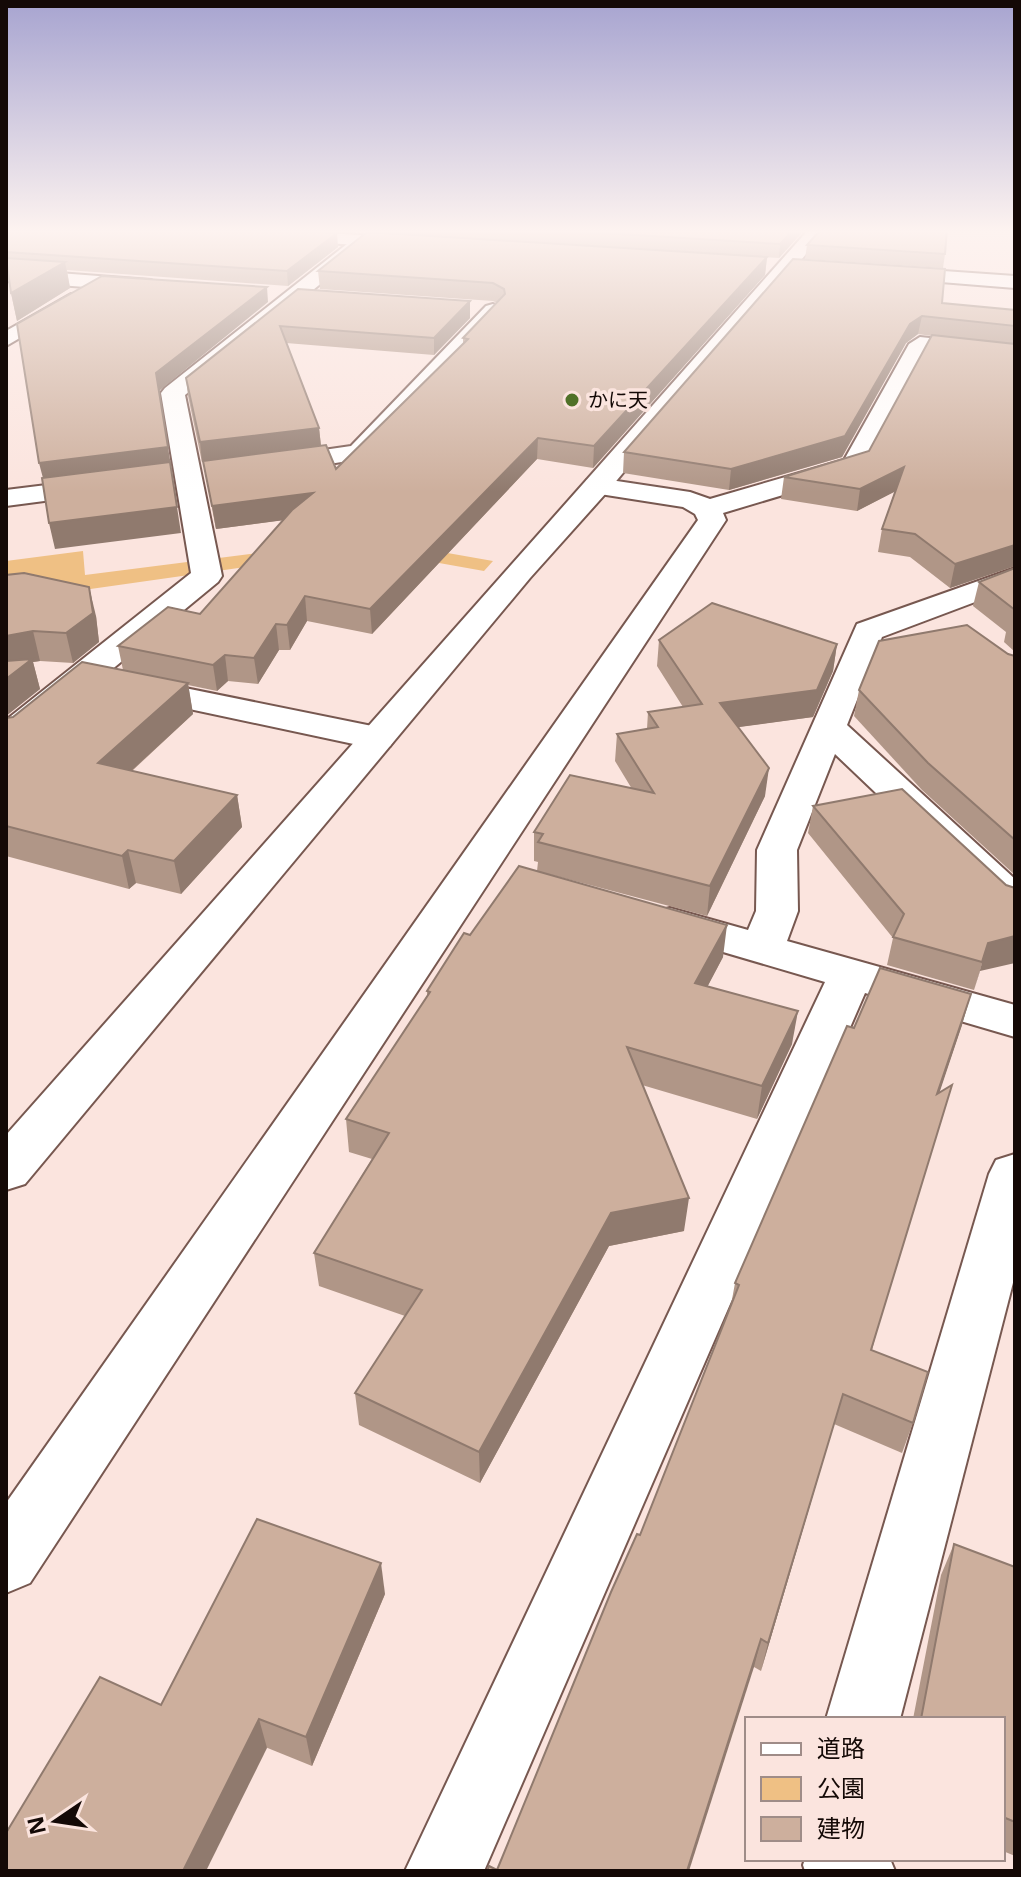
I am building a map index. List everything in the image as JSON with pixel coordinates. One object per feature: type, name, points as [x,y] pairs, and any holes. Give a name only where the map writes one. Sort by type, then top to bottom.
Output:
[{"type":"street","points":[[6,340],[44,317]]},
{"type":"street","points":[[6,738],[207,576],[198,474],[173,393],[268,317]]},
{"type":"street","points":[[252,467],[359,453],[487,317]]},
{"type":"street","points":[[6,1170],[519,572],[743,317]]},
{"type":"street","points":[[707,509],[854,465],[920,344],[1015,354]]},
{"type":"street","points":[[160,479],[198,474]]},
{"type":"street","points":[[6,498],[129,483]]},
{"type":"street","points":[[6,1560],[712,520],[707,509],[690,500],[597,486]]},
{"type":"street","points":[[762,948],[777,911],[777,850],[868,631],[944,618],[1015,577]]},
{"type":"street","points":[[30,676],[82,677],[377,738]]},
{"type":"street","points":[[828,727],[1015,902]]},
{"type":"street","points":[[474,869],[520,881]]},
{"type":"street","points":[[626,910],[1015,1021]]},
{"type":"street","points":[[444,1871],[851,974]]},
{"type":"street","points":[[864,1717],[1015,1174]]},
{"type":"green space","points":[[368,539],[493,561],[484,571],[366,550],[6,601],[6,561],[83,551],[85,575]]},
{"type":"building","points":[[30,317],[229,317],[156,373],[168,447],[39,463],[17,324]]},
{"type":"building","points":[[263,317],[455,317],[434,338],[280,326],[319,428],[200,442],[186,378]]},
{"type":"building","points":[[483,317],[712,317],[594,446],[538,438],[370,609],[305,596],[287,625],[276,624],[254,658],[225,655],[213,665],[118,646],[168,607],[200,614],[292,510],[313,493],[212,506],[203,461],[326,445],[336,469],[468,339],[463,338]]},
{"type":"building","points":[[743,317],[921,317],[910,324],[845,436],[731,469],[624,452]]},
{"type":"building","points":[[928,317],[1015,317],[1015,326]]},
{"type":"building","points":[[932,335],[1015,344],[1015,545],[955,564],[915,534],[882,529],[904,467],[860,489],[784,477],[869,451]]},
{"type":"building","points":[[170,462],[177,507],[49,523],[42,478]]},
{"type":"building","points":[[1015,568],[1015,610],[979,582]]},
{"type":"building","points":[[24,573],[89,587],[93,613],[66,633],[33,631],[6,636],[6,575]]},
{"type":"building","points":[[712,603],[837,644],[817,690],[720,703],[769,768],[710,886],[538,842],[543,834],[534,832],[570,775],[654,793],[617,734],[658,727],[648,712],[702,704],[659,640]]},
{"type":"building","points":[[967,625],[1015,656],[1015,840],[928,763],[859,690],[879,641]]},
{"type":"building","points":[[32,659],[6,679],[6,661]]},
{"type":"building","points":[[82,662],[188,683],[98,763],[237,795],[174,861],[128,850],[122,856],[6,826],[6,718],[13,717]]},
{"type":"building","points":[[902,789],[1006,885],[1015,888],[1015,936],[988,943],[982,962],[893,937],[904,914],[813,806]]},
{"type":"building","points":[[519,866],[727,925],[695,983],[798,1011],[762,1086],[627,1047],[689,1198],[611,1213],[479,1452],[355,1393],[422,1290],[314,1253],[389,1133],[346,1119],[430,992],[427,991],[464,933],[470,935]]},
{"type":"building","points":[[880,968],[971,994],[937,1094],[952,1085],[871,1350],[928,1372],[913,1423],[843,1394],[768,1643],[761,1639],[687,1871],[487,1871],[489,1866],[497,1870],[611,1592],[637,1534],[640,1535],[739,1285],[735,1283],[847,1026],[854,1028]]},
{"type":"building","points":[[257,1519],[381,1563],[306,1737],[259,1719],[183,1871],[6,1871],[6,1833],[100,1677],[161,1705]]},
{"type":"building","points":[[954,1544],[1015,1567],[1015,1822],[1005,1818],[1005,1717],[921,1717]]},
{"type":"place","name":"かに天","points":[[572,400]]}]
